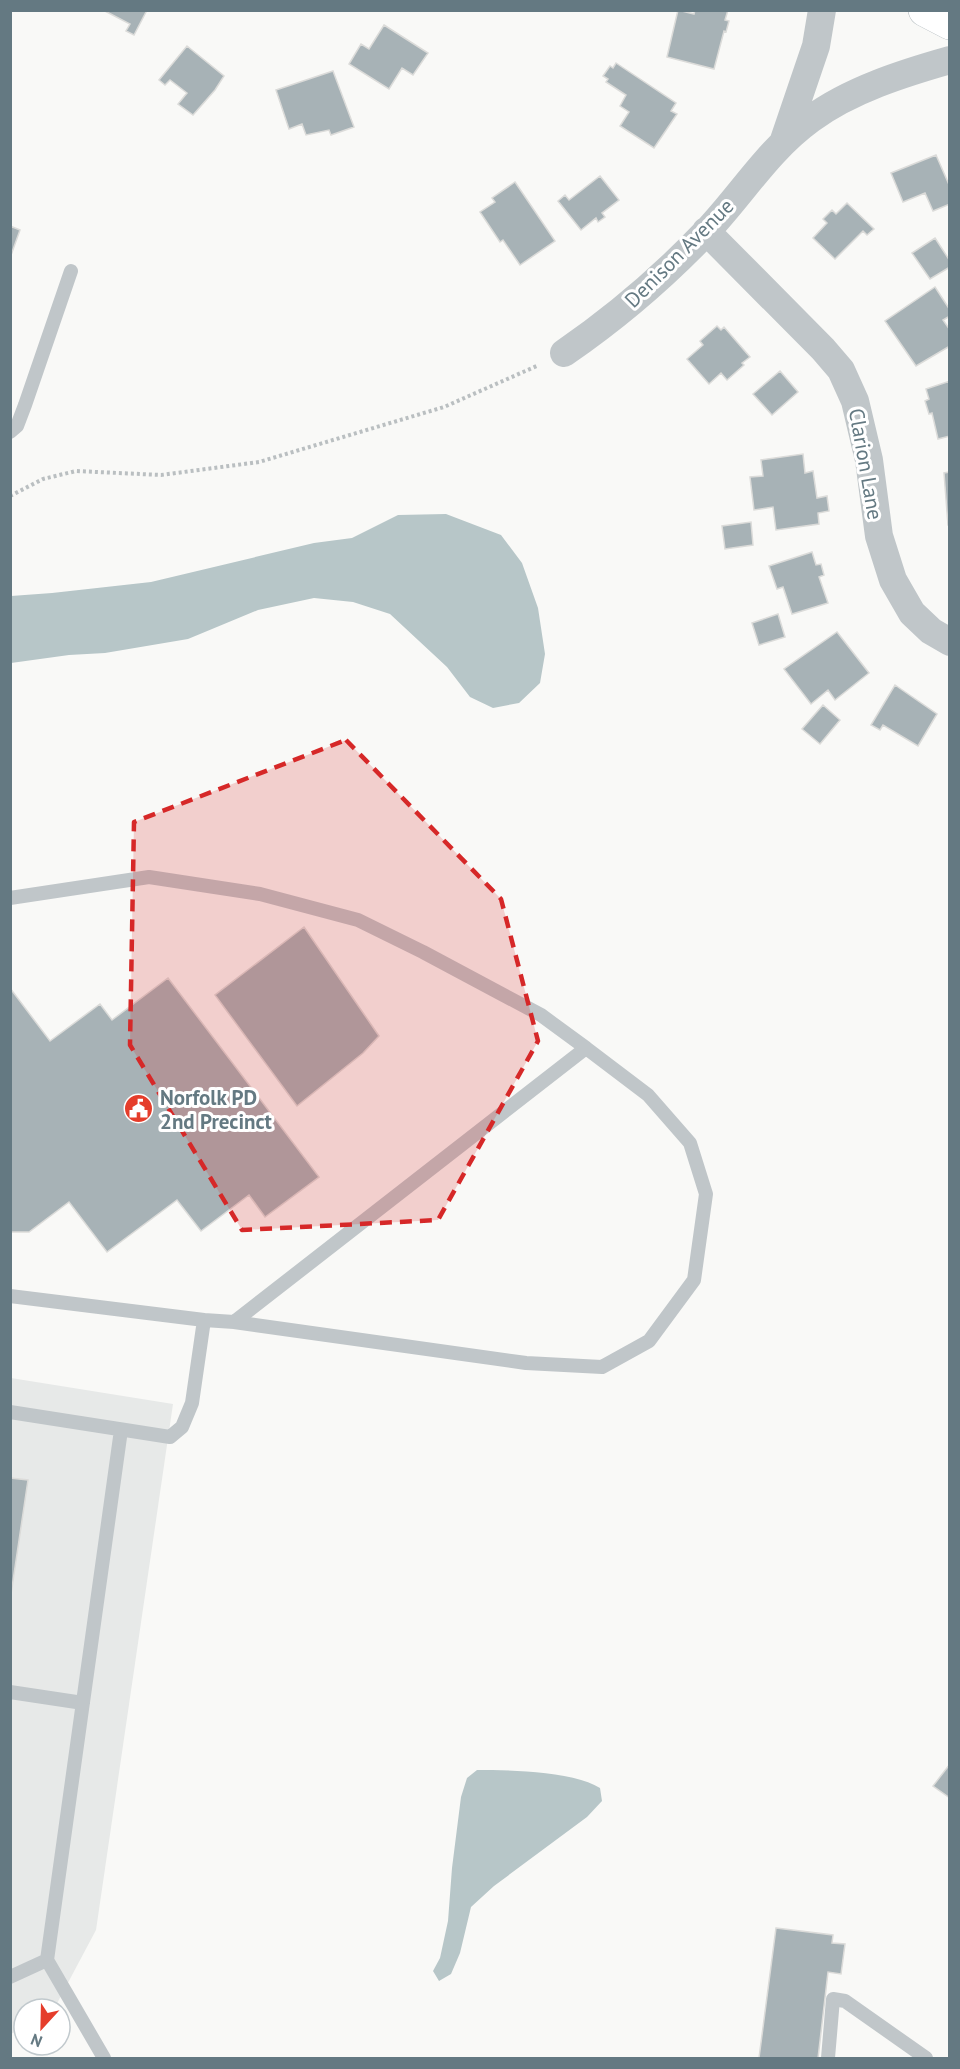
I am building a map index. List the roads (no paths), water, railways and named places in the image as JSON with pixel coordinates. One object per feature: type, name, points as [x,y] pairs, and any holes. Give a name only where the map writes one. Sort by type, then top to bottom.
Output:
[{"type":"street","name":"Denison Avenue","points":[[784,140],[816,46],[822,10]]},
{"type":"street","points":[[925,10],[950,23]]},
{"type":"street","name":"Denison Avenue","points":[[564,353],[604,326],[635,300],[706,231],[784,140],[814,117],[864,89],[908,72],[950,60]]},
{"type":"street","name":"Clarion Lane","points":[[706,231],[841,370],[855,402],[868,460],[879,536],[892,580],[912,613],[940,636]]},
{"type":"lane","points":[[10,432],[17,426],[25,405],[71,271]]},
{"type":"lane","points":[[10,898],[149,877],[270,897],[358,920],[423,952],[541,1016],[648,1095],[690,1143],[706,1194],[694,1280],[649,1341],[602,1367],[516,1361],[234,1322],[10,1296]]},
{"type":"lane","points":[[234,1322],[586,1048]]},
{"type":"lane","points":[[10,1412],[170,1437],[182,1426],[192,1402],[204,1320]]},
{"type":"lane","points":[[104,2058],[47,1960],[121,1430]]},
{"type":"lane","points":[[10,1692],[83,1703]]},
{"type":"lane","points":[[10,1977],[47,1960]]},
{"type":"lane","points":[[828,2058],[833,1999],[845,2001],[926,2058]]},
{"type":"place","name":"Norfolk PD 2nd Precinct","points":[[139,1109]]}]
